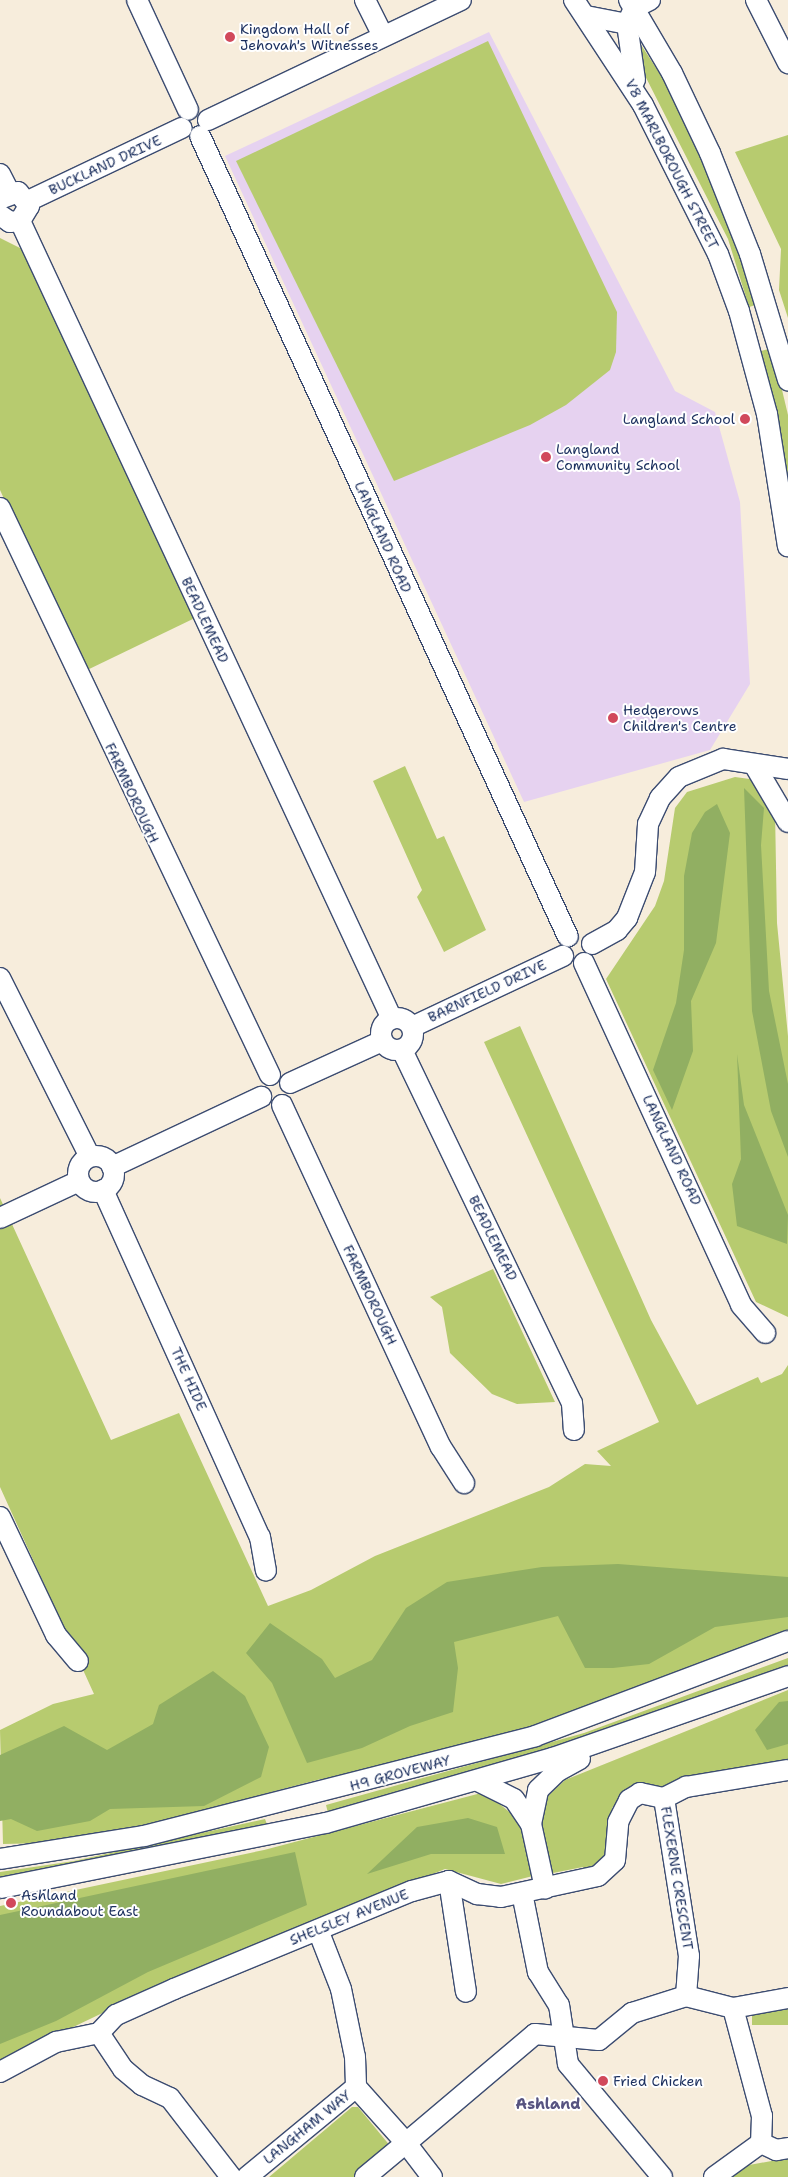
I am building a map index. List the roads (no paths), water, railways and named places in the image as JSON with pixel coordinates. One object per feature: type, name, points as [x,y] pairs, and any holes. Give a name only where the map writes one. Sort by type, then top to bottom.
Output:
[{"type":"street","points":[[137,0],[185,119],[200,111],[204,128],[383,36],[461,0]]},
{"type":"street","points":[[365,0],[383,36]]},
{"type":"street","points":[[557,0],[580,9],[636,10],[664,0]]},
{"type":"street","points":[[756,0],[788,63]]},
{"type":"street","name":"V8 MARLBOROUGH STREET","points":[[580,9],[638,96],[700,213],[739,311],[752,352],[770,433],[788,546]]},
{"type":"street","points":[[636,10],[638,96]]},
{"type":"street","points":[[636,10],[710,153],[766,302],[788,380]]},
{"type":"street","name":"BUCKLAND DRIVE","points":[[28,201],[185,119]]},
{"type":"street","name":"LANGLAND ROAD","points":[[204,128],[566,946]]},
{"type":"street","points":[[0,174],[4,196],[22,194],[28,201],[27,215],[20,221],[10,222],[0,215]]},
{"type":"street","name":"BEADLEMEAD","points":[[20,221],[392,1019]]},
{"type":"street","name":"FARMBOROUGH","points":[[0,508],[168,870],[270,1075]]},
{"type":"street","points":[[747,763],[760,755],[788,756]]},
{"type":"street","points":[[592,944],[617,930],[638,896],[644,872],[648,824],[668,788],[702,764],[747,763],[788,769]]},
{"type":"street","points":[[747,763],[788,822]]},
{"type":"street","points":[[582,934],[592,944],[592,954],[584,964],[574,965],[566,946],[582,934]]},
{"type":"street","name":"BARNFIELD DRIVE","points":[[412,1027],[566,946]]},
{"type":"street","name":"LANGLAND ROAD","points":[[584,964],[741,1305],[765,1333]]},
{"type":"street","points":[[0,978],[90,1157]]},
{"type":"street","points":[[401,1018],[412,1027],[413,1038],[402,1050],[393,1050],[382,1041],[383,1025],[392,1019],[401,1018]]},
{"type":"street","points":[[290,1083],[382,1041]]},
{"type":"street","name":"BEADLEMEAD","points":[[402,1050],[572,1403],[574,1430]]},
{"type":"street","points":[[270,1075],[284,1076],[290,1083],[290,1098],[282,1105],[267,1104],[261,1097],[260,1087],[270,1075]]},
{"type":"street","points":[[112,1167],[261,1097]]},
{"type":"street","name":"FARMBOROUGH","points":[[282,1105],[441,1447],[464,1483]]},
{"type":"street","points":[[90,1157],[105,1159],[112,1167],[111,1183],[103,1190],[87,1190],[79,1181],[78,1170],[90,1157]]},
{"type":"street","points":[[0,1218],[79,1181]]},
{"type":"street","name":"THE HIDE","points":[[103,1190],[260,1537],[266,1570]]},
{"type":"street","points":[[0,1517],[56,1635],[78,1661]]},
{"type":"street","name":"H9 GROVEWAY","points":[[0,1859],[144,1836],[323,1793],[534,1736],[788,1641]]},
{"type":"street","name":"H9 GROVEWAY","points":[[0,1888],[326,1823],[478,1781],[633,1731],[788,1676]]},
{"type":"street","points":[[531,1824],[538,1790],[558,1771],[633,1731]]},
{"type":"street","name":"FLEXERNE CRESCENT","points":[[686,1996],[690,1956],[664,1798],[686,1787],[788,1770]]},
{"type":"street","points":[[478,1781],[514,1799],[531,1824],[545,1888]]},
{"type":"street","points":[[449,1881],[477,1894],[501,1897],[598,1876],[608,1869],[618,1850],[620,1811],[629,1800],[640,1793],[664,1798]]},
{"type":"street","points":[[449,1881],[466,1992]]},
{"type":"street","name":"SHELSLEY AVENUE","points":[[99,2033],[116,2015],[318,1930],[449,1881]]},
{"type":"street","points":[[522,1893],[538,1972],[547,1991],[559,2005],[568,2064],[662,2177]]},
{"type":"street","points":[[318,1930],[341,1989],[355,2057],[356,2087]]},
{"type":"street","points":[[365,2177],[535,2034],[599,2040],[632,2014],[686,1996],[733,2008],[788,1998]]},
{"type":"street","points":[[733,2008],[762,2116],[761,2143]]},
{"type":"street","points":[[0,2072],[56,2042],[99,2033],[123,2069],[142,2085],[170,2098],[231,2177]]},
{"type":"street","name":"LANGHAM WAY","points":[[247,2177],[356,2087],[406,2143],[432,2177]]},
{"type":"street","points":[[761,2143],[776,2150],[788,2148]]},
{"type":"street","points":[[714,2177],[761,2143]]},
{"type":"place","name":"Kingdom Hall of Jehovah's Witnesses","points":[[230,37]]},
{"type":"place","name":"Langland School","points":[[745,419]]},
{"type":"place","name":"Langland Community School","points":[[546,457]]},
{"type":"place","name":"Hedgerows Children's Centre","points":[[613,718]]},
{"type":"place","name":"Ashland Roundabout East","points":[[11,1903]]},
{"type":"place","name":"Fried Chicken","points":[[603,2081]]},
{"type":"district","name":"Ashland","points":[[548,2105]]}]
